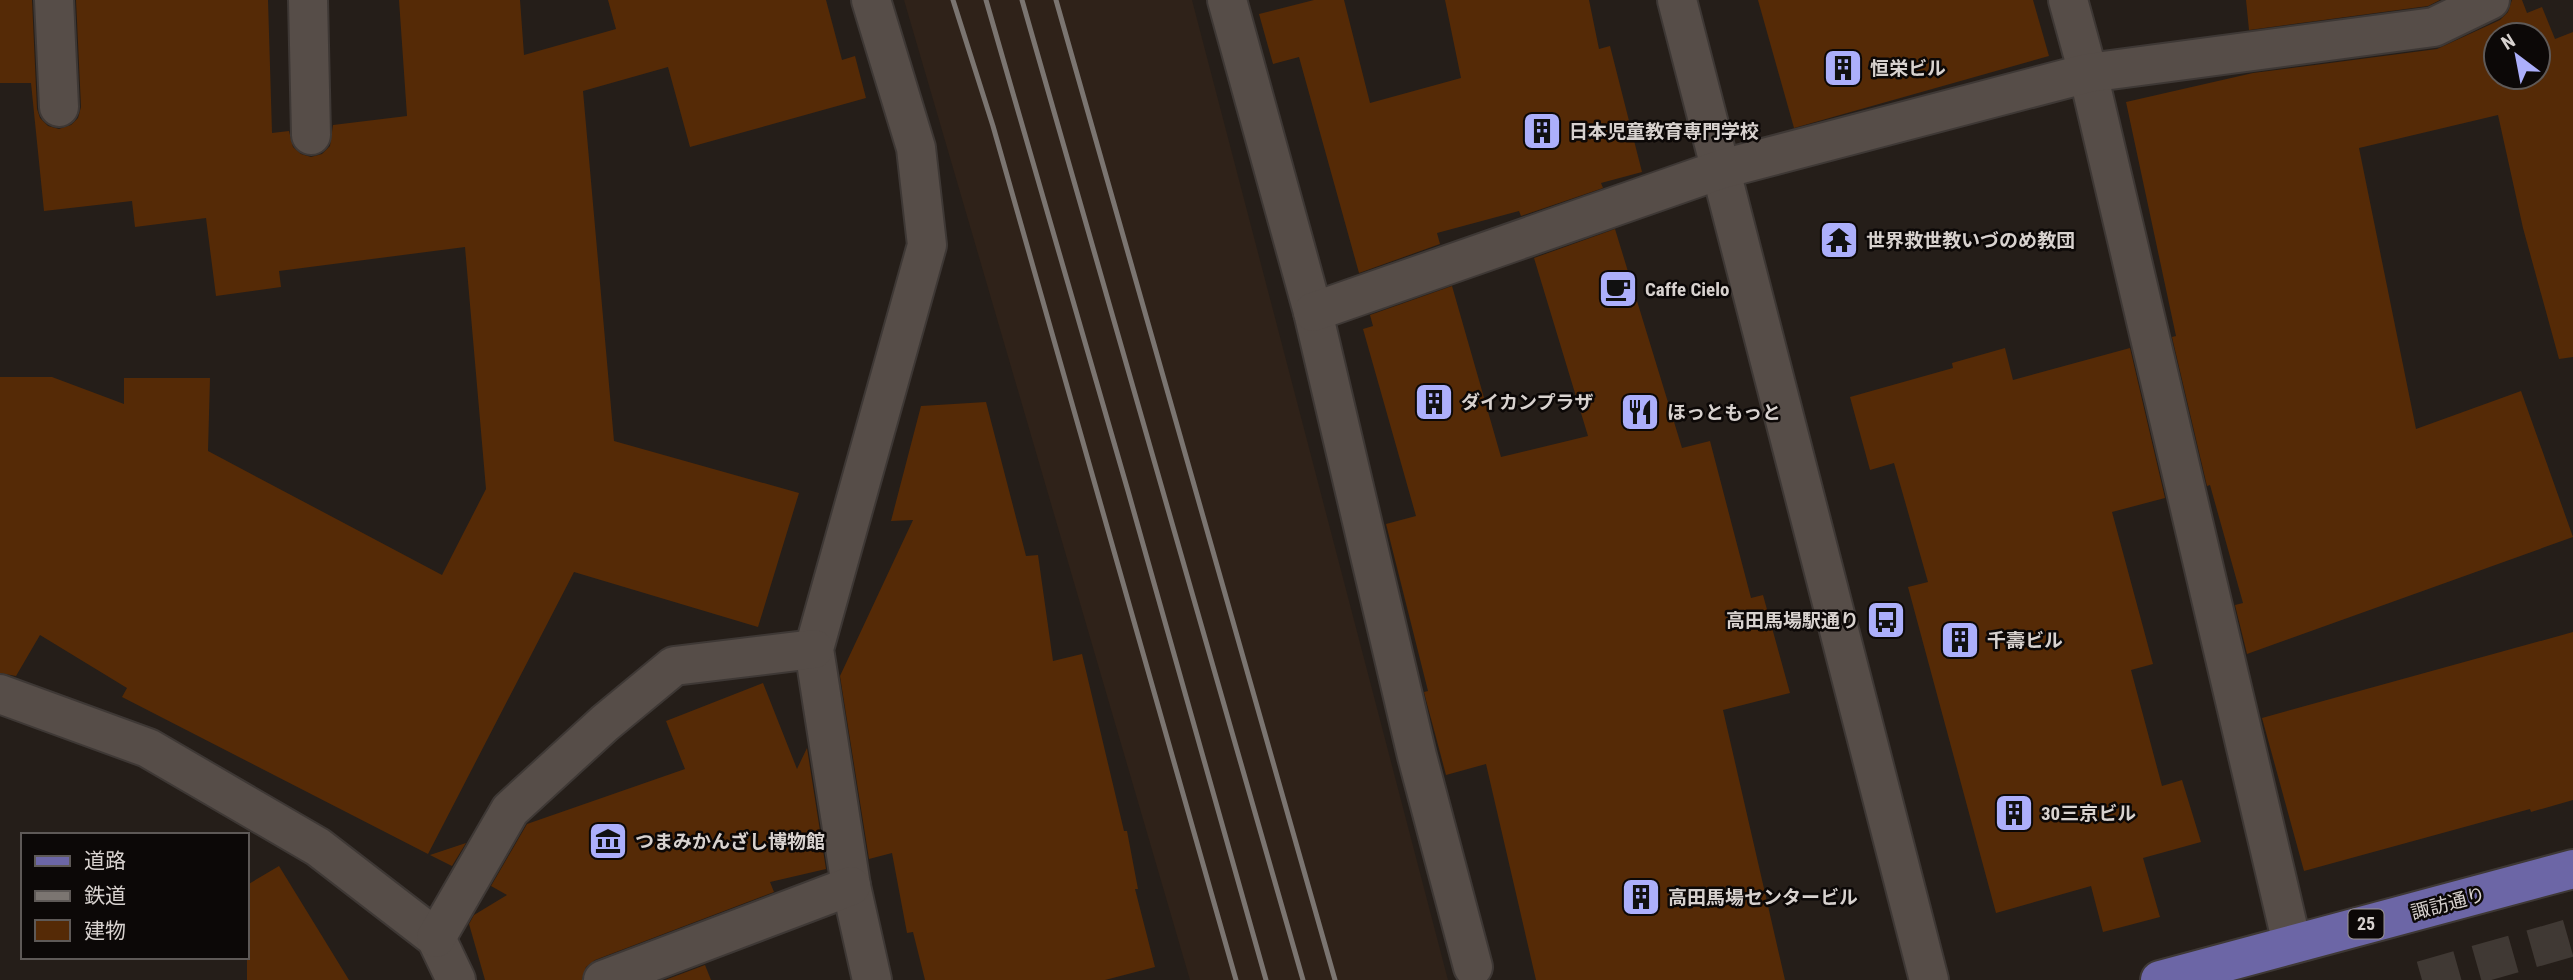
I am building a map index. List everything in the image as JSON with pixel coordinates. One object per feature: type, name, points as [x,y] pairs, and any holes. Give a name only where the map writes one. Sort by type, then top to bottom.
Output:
[{"type":"main road","name":"諏訪通り","points":[[2160,980],[2573,869]]},
{"type":"street","points":[[54,0],[59,107]]},
{"type":"street","points":[[308,0],[311,135]]},
{"type":"street","points":[[871,0],[916,148],[927,245],[814,649],[851,886],[872,980]]},
{"type":"street","points":[[1227,0],[1313,312],[1417,756],[1473,967]]},
{"type":"street","points":[[1677,0],[1929,980]]},
{"type":"street","points":[[2068,0],[2088,73],[2292,944]]},
{"type":"street","points":[[1313,312],[1722,169],[2088,73],[2434,27],[2490,0]]},
{"type":"street","points":[[436,938],[510,810],[605,723],[674,666],[814,649]]},
{"type":"street","points":[[0,694],[148,748],[318,847],[436,938],[456,980]]},
{"type":"street","points":[[603,980],[851,886]]},
{"type":"shaded area","points":[[904,0],[1192,0],[1448,980],[1190,980]]},
{"type":"building","points":[[0,0],[32,0],[37,109],[40,118],[48,126],[59,129],[71,125],[78,118],[81,107],[76,0],[268,0],[272,133],[289,131],[293,147],[301,154],[311,157],[322,154],[330,146],[333,125],[407,116],[399,0],[520,0],[524,55],[616,29],[608,0],[826,0],[842,60],[855,56],[866,98],[690,147],[668,67],[583,91],[614,441],[799,493],[758,627],[574,572],[428,854],[122,697],[127,688],[40,635],[16,676],[0,673],[0,377],[52,377],[124,404],[124,378],[210,378],[208,451],[442,575],[486,489],[465,247],[279,271],[281,287],[216,296],[206,218],[135,227],[132,201],[44,211],[31,83],[0,83]]},
{"type":"building","points":[[1314,0],[1344,0],[1370,103],[1461,78],[1445,0],[1589,0],[1599,49],[1610,46],[1642,172],[1601,183],[1603,188],[1521,216],[1519,211],[1437,233],[1440,244],[1359,273],[1299,57],[1273,64],[1259,14]]},
{"type":"building","points":[[1758,0],[2033,0],[2049,56],[1794,128]]},
{"type":"building","points":[[2246,0],[2440,0],[2428,6],[2249,30]]},
{"type":"building","points":[[2512,0],[2522,0],[2527,13],[2542,7],[2548,21],[2498,21],[2508,12]]},
{"type":"building","points":[[2482,28],[2482,91],[2552,91],[2552,32],[2555,39],[2573,32],[2573,357],[2559,359],[2523,228],[2498,115],[2359,148],[2416,429],[2521,391],[2573,537],[2247,654],[2235,605],[2243,603],[2210,485],[2207,486],[2172,337],[2176,336],[2126,102],[2253,73],[2437,49]]},
{"type":"building","points":[[1615,229],[1682,448],[1710,441],[1751,598],[1763,595],[1790,693],[1723,710],[1785,980],[1536,980],[1486,764],[1446,775],[1424,692],[1428,691],[1386,524],[1416,516],[1363,329],[1373,326],[1370,315],[1452,286],[1501,457],[1588,436],[1534,258]]},
{"type":"building","points":[[2005,348],[2013,380],[2130,348],[2165,498],[2112,512],[2153,664],[2131,670],[2162,786],[2182,780],[2201,842],[2143,858],[2160,917],[2103,932],[2091,886],[1996,913],[1908,587],[1928,582],[1894,463],[1870,470],[1850,397],[1953,368],[1952,363]]},
{"type":"building","points":[[986,402],[1026,556],[1038,555],[1053,661],[1082,654],[1124,831],[1127,831],[1138,889],[1135,889],[1155,967],[1105,980],[925,980],[913,932],[907,933],[892,853],[869,859],[840,676],[913,520],[891,521],[921,406]]},
{"type":"building","points":[[2573,632],[2573,800],[2531,812],[2530,809],[2304,871],[2262,718]]},
{"type":"building","points":[[763,683],[797,769],[807,748],[826,869],[770,882],[774,892],[595,960],[586,967],[582,980],[485,980],[469,924],[474,915],[507,895],[491,886],[527,824],[685,769],[666,721]]},
{"type":"building","points":[[466,843],[452,866],[430,855]]},
{"type":"building","points":[[279,866],[349,980],[247,980],[248,884]]},
{"type":"building","points":[[705,965],[711,980],[665,980]]},
{"type":"tunnel","points":[[2422,980],[2573,937]]},
{"type":"railway","points":[[953,0],[993,126],[1236,980]]},
{"type":"railway","points":[[986,0],[1266,980]]},
{"type":"railway","points":[[1022,0],[1303,980]]},
{"type":"railway","points":[[1056,0],[1335,980]]},
{"type":"place","name":"恒栄ビル","points":[[1843,68]]},
{"type":"place","name":"日本児童教育専門学校","points":[[1542,131]]},
{"type":"place","name":"世界救世教いづのめ教団","points":[[1839,240]]},
{"type":"place","name":"Caffe Cielo","points":[[1618,289]]},
{"type":"place","name":"ダイカンプラザ","points":[[1434,402]]},
{"type":"place","name":"ほっともっと","points":[[1640,412]]},
{"type":"place","name":"高田馬場駅通り","points":[[1886,620]]},
{"type":"place","name":"千壽ビル","points":[[1960,640]]},
{"type":"place","name":"30三京ビル","points":[[2014,813]]},
{"type":"place","name":"つまみかんざし博物館","points":[[608,841]]},
{"type":"place","name":"高田馬場センタービル","points":[[1641,897]]}]
